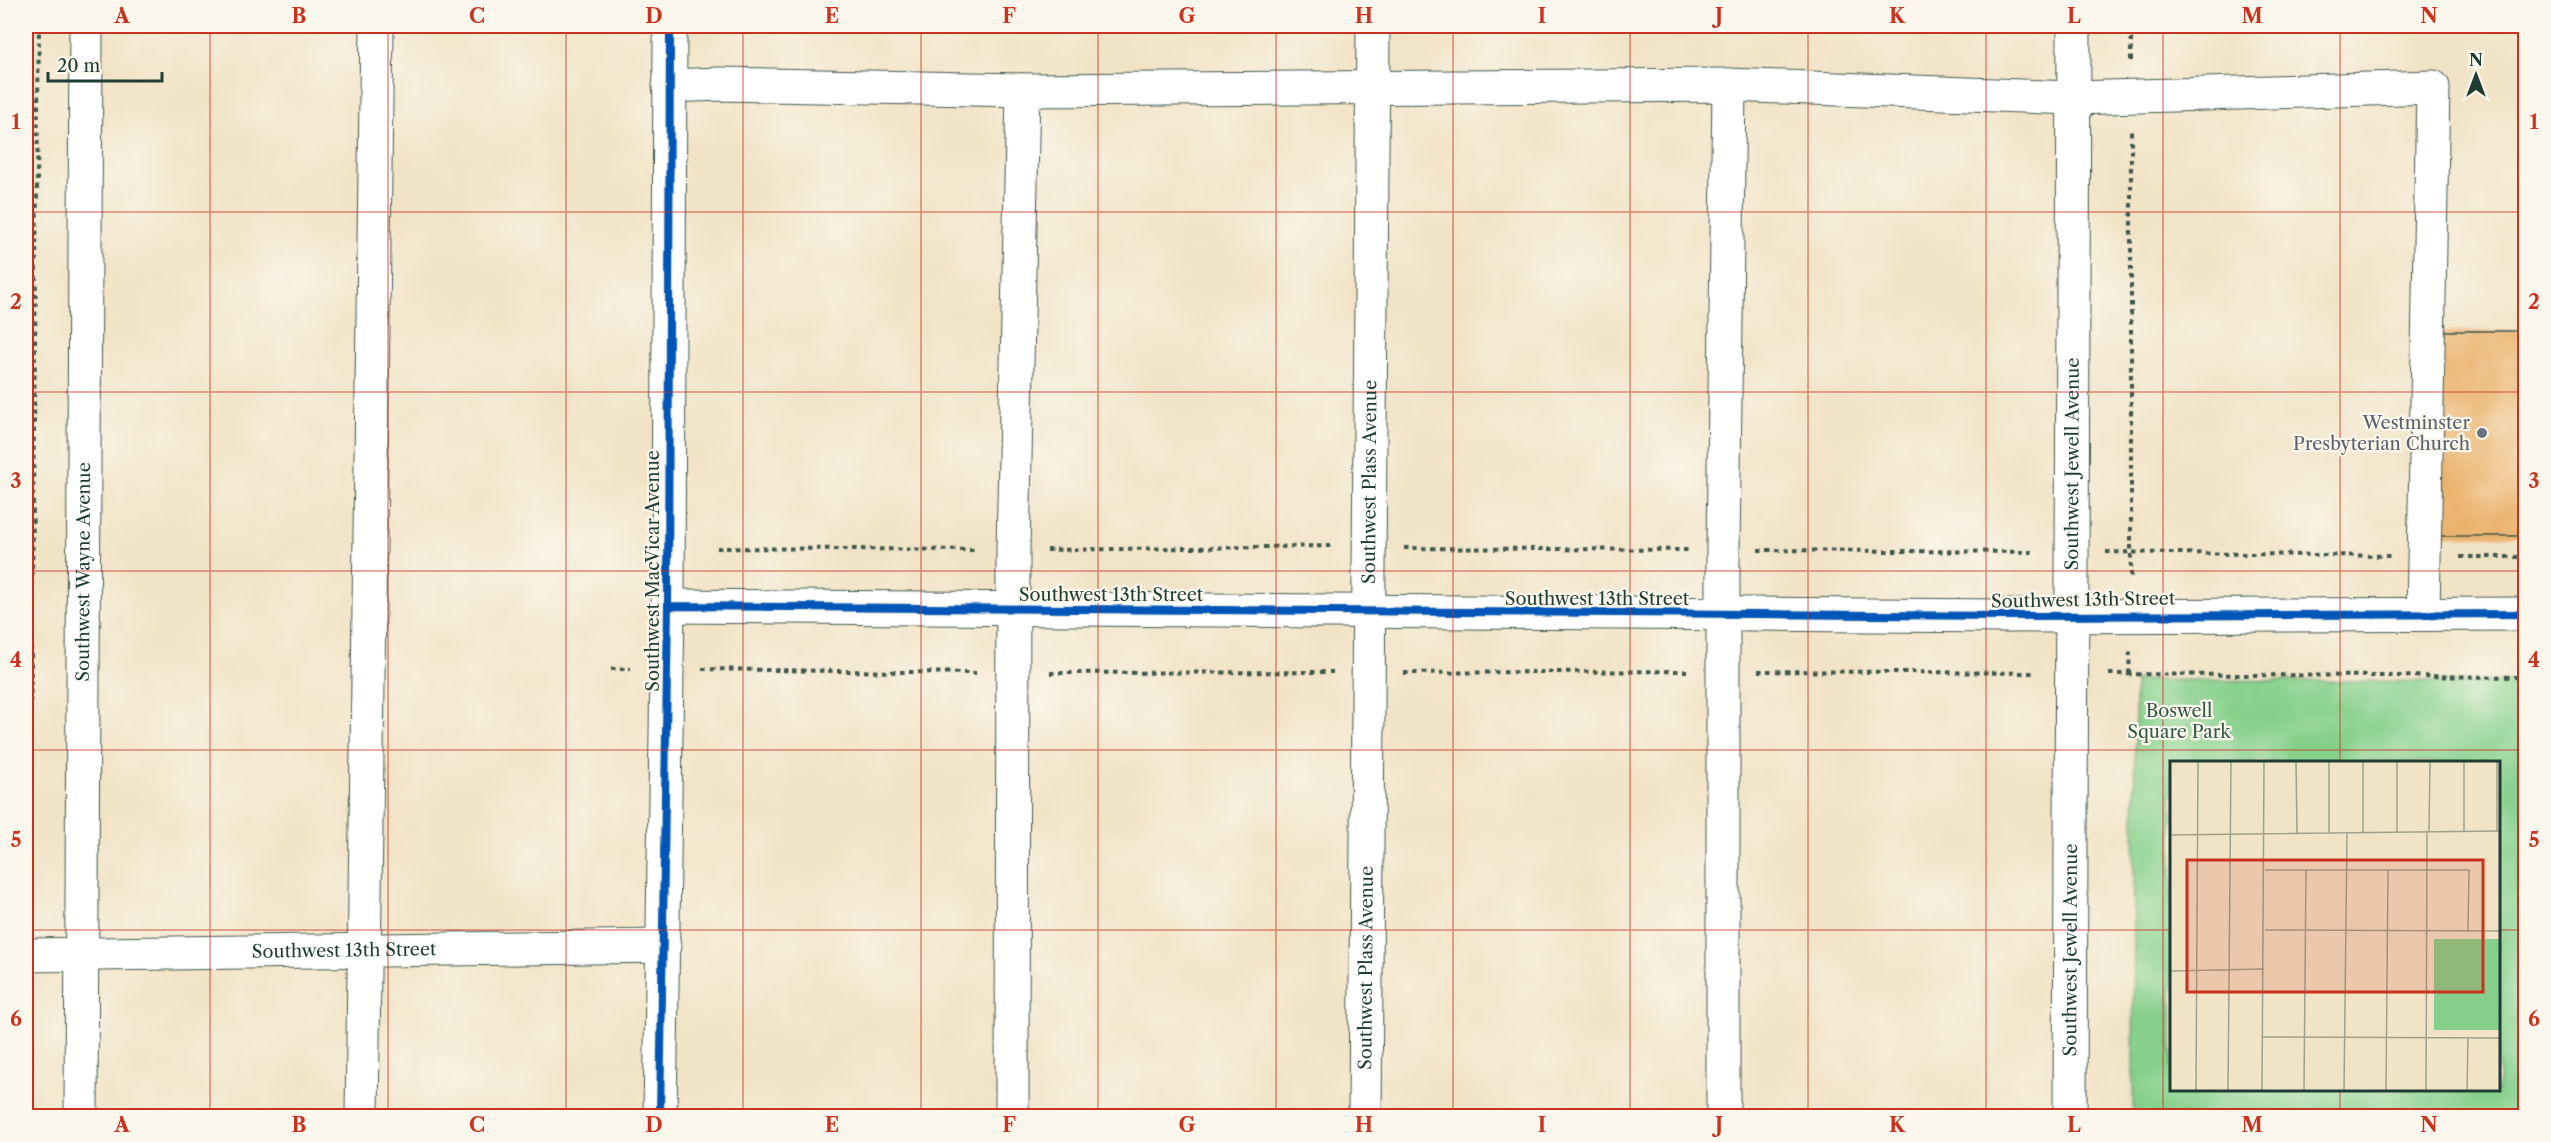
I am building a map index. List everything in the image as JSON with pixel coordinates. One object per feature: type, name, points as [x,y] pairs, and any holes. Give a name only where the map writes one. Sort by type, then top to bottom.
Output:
[{"type":"street","name":"Southwest Wayne Avenue","points":[[81,1116],[86,26]]},
{"type":"street","points":[[362,1116],[377,26]]},
{"type":"street","name":"Southwest MacVicar Avenue","points":[[660,1116],[668,606],[670,26]]},
{"type":"street","name":"Southwest Plass Avenue","points":[[1365,1116],[1373,26]]},
{"type":"street","name":"Southwest Jewell Avenue","points":[[2070,1116],[2074,26]]},
{"type":"street","points":[[669,86],[720,84],[1023,90],[1730,85],[2074,98],[2433,87],[2423,614]]},
{"type":"street","points":[[1723,1116],[1723,550],[1730,85]]},
{"type":"street","points":[[1012,1116],[1012,609],[1023,90]]},
{"type":"street","name":"Southwest 13th Street","points":[[668,606],[1723,615],[2526,614]]},
{"type":"street","name":"Southwest 13th Street","points":[[29,955],[664,946]]},
{"type":"path","points":[[31,1116],[29,818],[39,26]]},
{"type":"path","points":[[2130,675],[2132,26]]},
{"type":"path","points":[[717,548],[1013,550],[1370,547],[2526,557]]},
{"type":"path","points":[[611,669],[1012,673],[1723,671],[2526,677]]},
{"type":"green space","name":"Boswell Square Park","points":[[2135,680],[2525,682],[2525,1116],[2133,1116]]},
{"type":"building","name":"Westminster Presbyterian Church","points":[[2439,331],[2526,331],[2526,536],[2439,536]]},
{"type":"cycle path","points":[[660,1116],[668,606],[670,26]]},
{"type":"cycle path","points":[[668,606],[2007,616],[2526,614]]},
{"type":"place","name":"Westminster Presbyterian Church","points":[[2482,433]]}]
